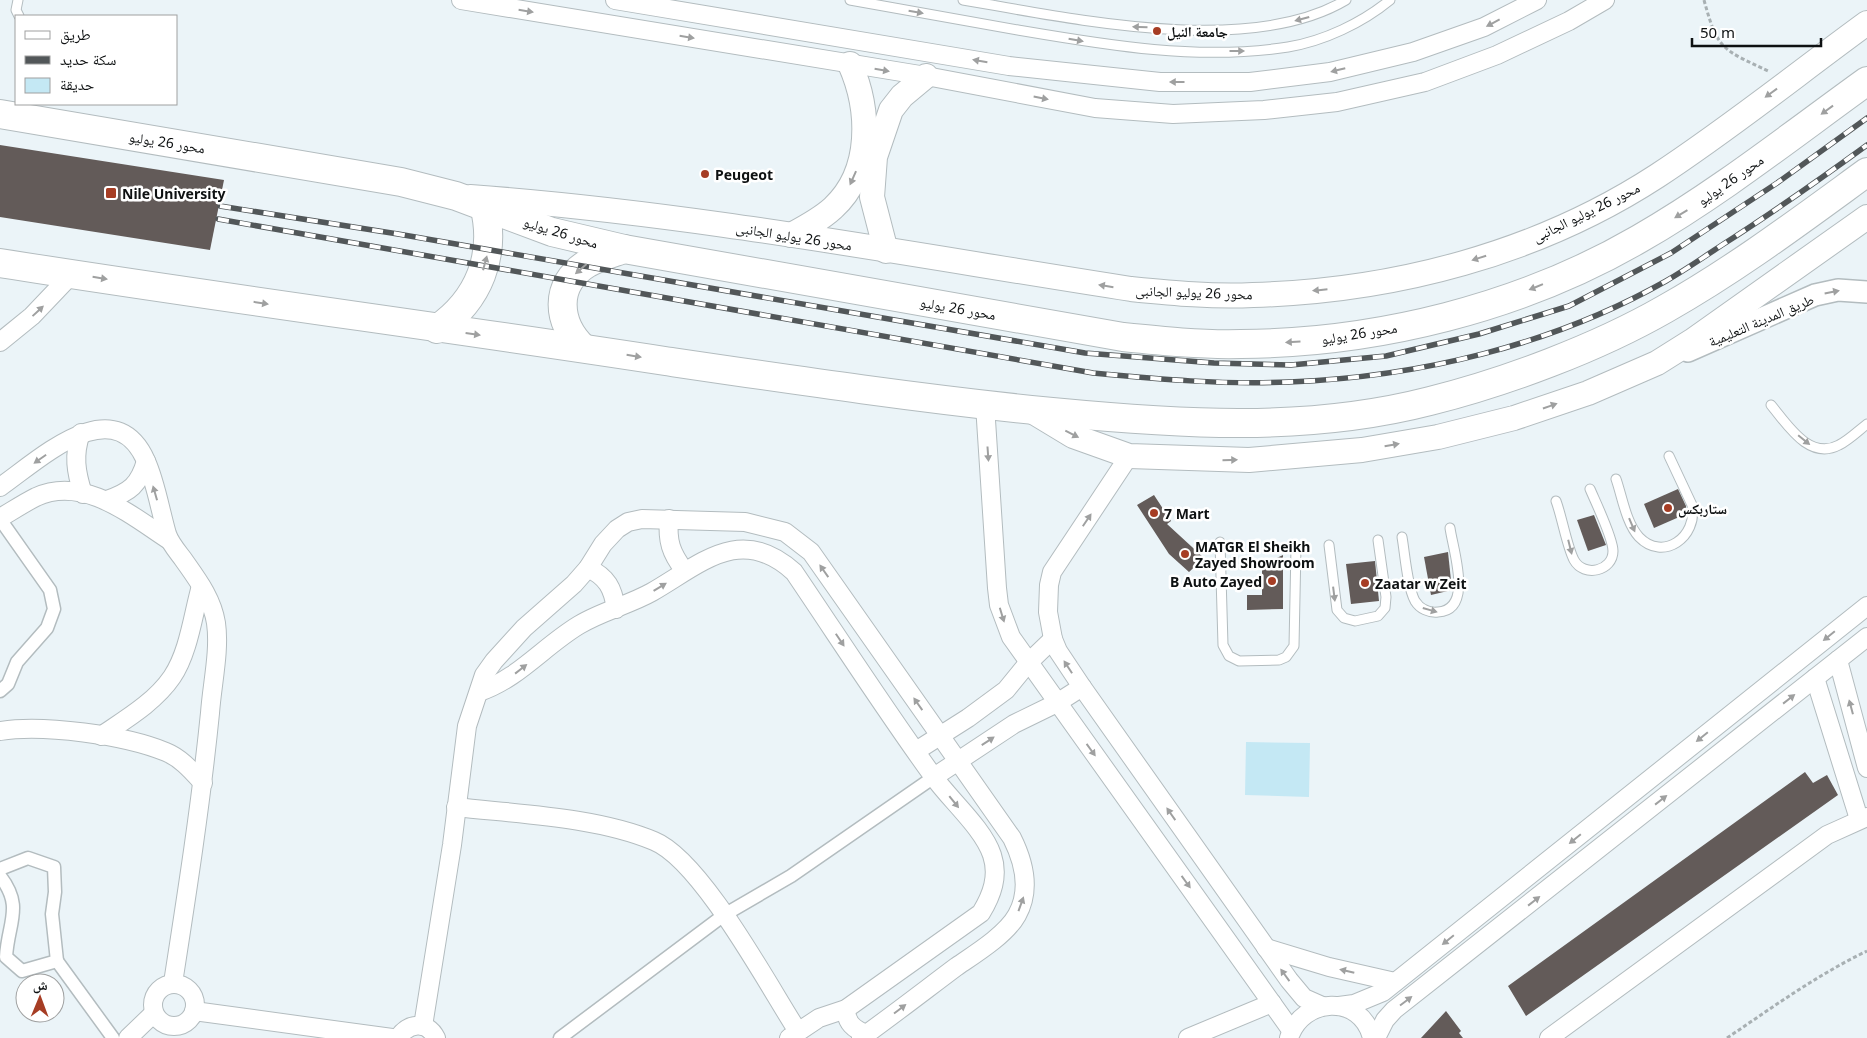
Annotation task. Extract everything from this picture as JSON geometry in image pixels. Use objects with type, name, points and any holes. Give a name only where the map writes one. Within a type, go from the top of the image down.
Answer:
[{"type":"highway","name":"محور 26 يوليو","points":[[0,114],[391,180],[484,205],[552,232],[624,249],[1122,337],[1182,343],[1241,344],[1300,342],[1359,335],[1417,324],[1474,309],[1530,290],[1585,267],[1638,240],[1688,209],[1867,81]]},
{"type":"highway","points":[[0,263],[437,329],[583,348],[841,387],[1030,410],[1194,423],[1272,424],[1353,416],[1430,402],[1512,376],[1588,346],[1662,311],[1735,266],[1867,172]]},
{"type":"highway","points":[[437,329],[454,316],[468,300],[482,275],[489,247],[488,219],[484,205]]},
{"type":"highway","points":[[583,348],[572,338],[565,325],[562,311],[563,296],[568,283],[577,271],[589,262],[624,249]]},
{"type":"main road","name":"محور 26 يوليو الجانبى","points":[[456,196],[563,204],[792,235],[886,252],[1131,290],[1252,295],[1373,284],[1434,272],[1492,254],[1549,232],[1604,206],[1656,176],[1867,23]]},
{"type":"main road","points":[[792,235],[833,208],[842,198],[857,170],[864,143],[864,107],[850,64]]},
{"type":"main road","points":[[886,252],[872,197],[875,157],[891,110],[902,96],[926,76]]},
{"type":"main road","points":[[1030,410],[1074,436],[1129,456],[1249,460],[1362,450],[1438,437],[1514,418],[1588,393],[1658,362],[1692,341],[1867,217]]},
{"type":"street","points":[[461,0],[926,76],[1095,108],[1173,114],[1264,110],[1337,102],[1425,82],[1497,55],[1569,21],[1605,0]]},
{"type":"street","points":[[615,0],[1009,66],[1160,82],[1250,82],[1330,72],[1412,52],[1484,27],[1537,0]]},
{"type":"street","points":[[0,342],[32,316],[72,274]]},
{"type":"street","name":"طريق المدينة التعليمية","points":[[1658,362],[1815,295],[1838,290],[1867,292]]},
{"type":"street","points":[[985,405],[999,605],[1011,637],[1272,1003],[1290,1034],[1304,1014],[1330,1006],[1369,1000],[1395,982],[1867,606]]},
{"type":"street","points":[[0,487],[64,442],[81,434],[100,428],[115,430],[128,435],[146,461],[169,540],[201,586],[212,607],[217,636],[203,783],[173,983]]},
{"type":"street","points":[[81,434],[76,446],[75,459],[76,474],[83,494]]},
{"type":"street","points":[[1129,456],[1052,572],[1048,599],[1053,639],[1058,652],[1296,989],[1304,998],[1358,1016],[1366,1025],[1372,1038]]},
{"type":"street","points":[[107,500],[120,496],[135,485],[142,477],[146,461]]},
{"type":"street","points":[[0,690],[8,684],[17,662],[47,628],[54,609],[50,590],[0,519],[36,497],[48,493],[83,494],[107,500],[169,540]]},
{"type":"street","points":[[423,1026],[468,726],[484,675],[509,644],[588,568],[603,544],[617,529],[628,522],[642,519],[745,522],[784,532],[811,552],[1012,838],[1021,856],[1024,872],[1024,895],[1016,916],[996,938],[863,1036],[849,1023],[846,1009]]},
{"type":"street","points":[[669,519],[668,538],[670,550],[684,570]]},
{"type":"street","points":[[456,807],[542,816],[610,827],[656,841],[682,860],[724,915],[793,1034],[819,1018],[846,1009],[981,913],[992,895],[994,875],[992,855],[982,837],[934,777],[794,572],[779,559],[761,551],[744,549],[718,554],[684,570],[651,592],[580,624],[554,642],[507,680],[479,692]]},
{"type":"street","points":[[588,568],[600,573],[608,582],[614,594],[616,608]]},
{"type":"street","points":[[101,736],[155,696],[173,676],[185,647],[201,586]]},
{"type":"street","points":[[1376,1038],[1385,1020],[1394,1010],[1867,637]]},
{"type":"street","points":[[916,751],[1006,690],[1028,663],[1053,639]]},
{"type":"street","points":[[1838,660],[1867,768]]},
{"type":"street","points":[[1549,1038],[1827,835],[1863,818],[1815,678]]},
{"type":"street","points":[[560,1038],[724,915],[791,876],[1014,724],[1057,703],[1082,687]]},
{"type":"street","points":[[0,731],[25,729],[101,736],[166,752],[186,764],[203,783]]},
{"type":"street","points":[[0,869],[28,858],[54,867],[52,914],[57,962],[113,1038]]},
{"type":"street","points":[[0,876],[11,890],[14,912],[7,940],[6,957],[22,971],[57,962]]},
{"type":"street","points":[[1266,948],[1329,967],[1395,982]]},
{"type":"street","points":[[173,983],[183,985],[191,992],[195,1001],[194,1011],[189,1020],[180,1025],[170,1026],[160,1022],[154,1013],[152,1003],[155,993],[163,986],[173,983]]},
{"type":"street","points":[[1188,1038],[1272,1003]]},
{"type":"street","points":[[194,1011],[392,1038]]},
{"type":"street","points":[[128,1038],[154,1013]]},
{"type":"street","points":[[398,1038],[403,1030],[413,1026],[423,1026],[433,1032],[436,1038]]},
{"type":"lane","points":[[18,0],[16,10],[18,15]]},
{"type":"lane","points":[[850,0],[1103,45],[1184,51],[1250,51],[1290,46],[1321,38],[1347,27],[1390,0]]},
{"type":"lane","points":[[963,0],[1111,26],[1188,29],[1250,28],[1300,20],[1328,10],[1346,0]]},
{"type":"lane","points":[[1771,405],[1806,444],[1822,449],[1838,446],[1867,424]]},
{"type":"lane","points":[[1616,479],[1631,524],[1639,537],[1652,545],[1668,546],[1675,544],[1682,540],[1691,528],[1693,513],[1692,505],[1668,456]]},
{"type":"lane","points":[[1556,501],[1574,559],[1582,568],[1600,570],[1605,567],[1612,557],[1612,545],[1590,489]]},
{"type":"lane","points":[[1402,537],[1414,598],[1425,610],[1440,612],[1454,605],[1460,591],[1450,528]]},
{"type":"lane","points":[[1329,545],[1337,610],[1344,618],[1355,621],[1378,616],[1385,608],[1386,597],[1378,540]]},
{"type":"lane","points":[[1220,542],[1223,645],[1229,656],[1240,661],[1279,660],[1286,657],[1294,646],[1296,547]]},
{"type":"path","points":[[1704,0],[1714,35],[1723,48],[1788,80]]},
{"type":"path","points":[[1727,1038],[1797,989],[1831,968],[1867,951]]},
{"type":"green space","points":[[1246,742],[1310,743],[1309,797],[1245,795]]},
{"type":"building","name":"Nile University","points":[[0,145],[224,180],[210,250],[0,217]]},
{"type":"building","name":"ستاربكس","points":[[1678,489],[1686,506],[1686,514],[1654,528],[1644,504]]},
{"type":"building","points":[[1154,495],[1171,521],[1167,524],[1204,558],[1189,572],[1169,554],[1137,505]]},
{"type":"building","points":[[1594,515],[1606,545],[1588,551],[1577,520]]},
{"type":"building","points":[[1448,552],[1452,590],[1431,595],[1424,557]]},
{"type":"building","name":"B Auto Zayed","points":[[1283,555],[1283,609],[1247,610],[1247,595],[1262,595],[1262,565]]},
{"type":"building","name":"Zaatar w Zeit","points":[[1375,561],[1379,601],[1351,604],[1346,564]]},
{"type":"building","points":[[1805,772],[1813,783],[1827,775],[1838,795],[1526,1016],[1508,986]]},
{"type":"building","points":[[1446,1011],[1461,1031],[1459,1033],[1463,1038],[1421,1038]]},
{"type":"railway","points":[[220,206],[398,234],[1085,353],[1214,363],[1291,365],[1386,356],[1479,334],[1569,306],[1671,253],[1777,183],[1867,118]]},
{"type":"railway","points":[[218,219],[1093,373],[1215,382],[1289,382],[1338,379],[1436,365],[1484,354],[1578,323],[1623,304],[1666,281],[1777,209],[1867,145]]},
{"type":"place","name":"جامعة النيل","points":[[1157,31]]},
{"type":"place","name":"Peugeot","points":[[705,174]]},
{"type":"place","name":"Nile University","points":[[111,193]]},
{"type":"place","name":"ستاربكس","points":[[1668,508]]},
{"type":"place","name":"7 Mart","points":[[1154,513]]},
{"type":"place","name":"MATGR El Sheikh Zayed Showroom","points":[[1185,554]]},
{"type":"place","name":"B Auto Zayed","points":[[1272,581]]},
{"type":"place","name":"Zaatar w Zeit","points":[[1365,583]]}]
